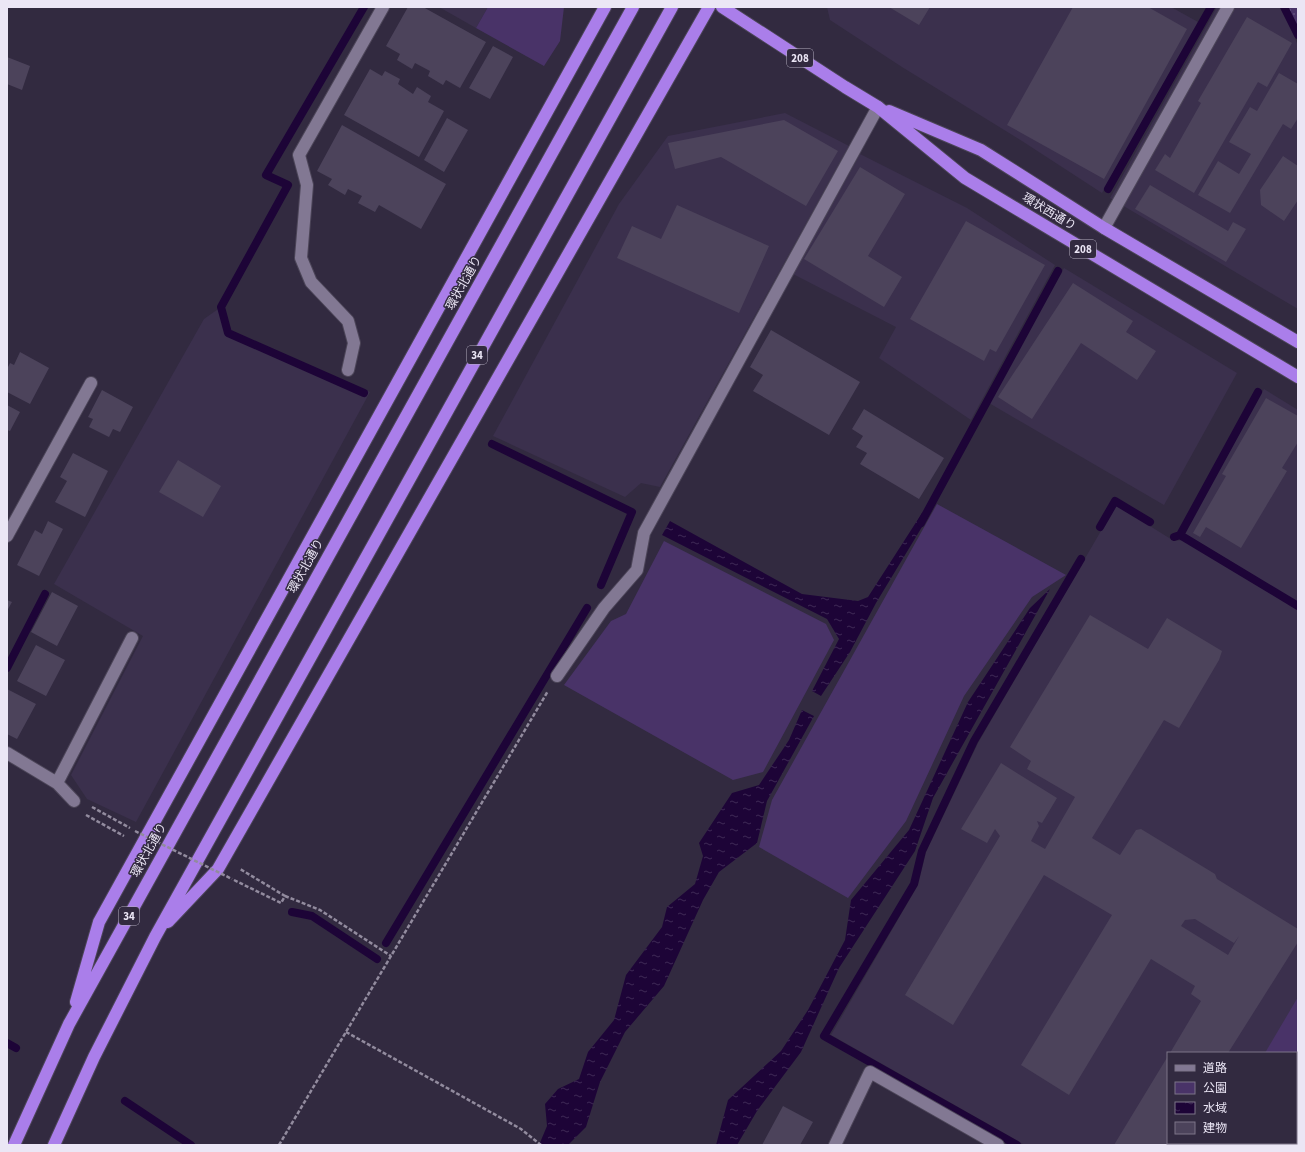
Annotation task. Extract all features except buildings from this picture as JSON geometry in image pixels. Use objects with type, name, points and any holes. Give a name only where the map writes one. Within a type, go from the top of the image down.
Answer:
[{"type":"highway","points":[[69,1024],[99,922],[605,7]]},
{"type":"highway","name":"環状北通り","points":[[14,1145],[69,1024],[633,7]]},
{"type":"highway","name":"34","points":[[54,1145],[94,1057],[155,937],[283,704],[672,7]]},
{"type":"highway","points":[[155,937],[218,869],[709,7]]},
{"type":"highway","name":"環状西通り","points":[[722,7],[878,107],[965,178],[1298,377]]},
{"type":"highway","name":"環状西通り","points":[[878,107],[923,124],[982,150],[1104,228],[1298,342]]},
{"type":"street","points":[[348,370],[354,343],[348,321],[311,282],[301,258],[307,185],[299,154],[383,7]]},
{"type":"street","points":[[1104,228],[1228,7]]},
{"type":"street","points":[[557,676],[604,608],[637,570],[644,533],[878,107]]},
{"type":"street","points":[[7,536],[91,383]]},
{"type":"street","points":[[57,783],[132,638]]},
{"type":"street","points":[[7,753],[57,783],[74,801]]},
{"type":"street","points":[[835,1145],[870,1072],[998,1145]]},
{"type":"path","points":[[279,1145],[557,676]]},
{"type":"path","points":[[74,801],[92,807],[135,831],[276,901],[281,903],[285,896]]},
{"type":"path","points":[[74,801],[84,814],[128,838]]},
{"type":"path","points":[[240,868],[285,896],[320,910],[391,956]]},
{"type":"path","points":[[346,1032],[521,1129],[541,1145]]},
{"type":"shaded area","points":[[439,7],[488,7],[476,28]]},
{"type":"shaded area","points":[[827,7],[1171,7],[1198,22],[1102,193],[830,20]]},
{"type":"shaded area","points":[[1217,7],[1283,7],[1298,46],[1298,309],[1110,198]]},
{"type":"shaded area","points":[[785,113],[849,146],[660,487],[641,483],[625,497],[493,436],[619,204],[668,136]]},
{"type":"shaded area","points":[[860,154],[967,208],[1055,265],[971,420],[879,358],[896,327],[793,274]]},
{"type":"shaded area","points":[[1064,268],[1237,373],[1164,505],[989,403]]},
{"type":"shaded area","points":[[221,307],[231,334],[370,392],[136,822],[87,799],[71,775],[143,636],[54,584],[204,319]]},
{"type":"shaded area","points":[[1264,389],[1298,410],[1298,603],[1184,533]]},
{"type":"shaded area","points":[[1116,505],[1174,541],[1183,540],[1298,610],[1298,1145],[1025,1145],[831,1035],[918,885],[926,852],[978,743]]},
{"type":"green space","points":[[488,7],[564,7],[560,41],[544,66],[476,28]]},
{"type":"green space","points":[[1286,7],[1298,7],[1298,31]]},
{"type":"green space","points":[[937,504],[1066,575],[1032,597],[964,696],[906,821],[848,898],[759,847],[772,800]]},
{"type":"green space","points":[[664,541],[826,624],[834,640],[763,772],[733,780],[564,685],[611,621],[626,614]]},
{"type":"green space","points":[[1298,997],[1298,1145],[1210,1145],[1297,1144],[1297,1052],[1266,1052]]},
{"type":"water","points":[[922,513],[928,517],[876,603],[850,652],[821,696],[812,691],[839,639],[827,619],[662,535],[670,521],[802,594],[858,601],[868,597]]},
{"type":"water","points":[[1050,589],[933,798],[915,851],[839,968],[801,1052],[757,1111],[737,1145],[716,1145],[728,1100],[781,1051],[808,1010],[845,940],[851,900],[909,830],[968,702],[1030,608]]},
{"type":"water","points":[[802,710],[814,716],[767,801],[757,843],[719,872],[703,900],[664,986],[625,1032],[600,1082],[586,1127],[568,1145],[539,1145],[547,1126],[545,1104],[558,1089],[579,1079],[588,1052],[614,1020],[626,975],[662,927],[667,907],[695,884],[703,856],[699,843],[732,793],[759,785],[789,740]]},
{"type":"waterway","points":[[364,7],[266,175],[288,185],[221,307],[228,333],[364,393]]},
{"type":"waterway","points":[[1108,189],[1211,7]]},
{"type":"waterway","points":[[1284,7],[1298,35]]},
{"type":"waterway","points":[[921,523],[1058,271]]},
{"type":"waterway","points":[[1174,537],[1180,535],[1258,392]]},
{"type":"waterway","points":[[492,444],[632,512],[601,585]]},
{"type":"waterway","points":[[1100,527],[1115,501],[1150,522]]},
{"type":"waterway","points":[[1180,535],[1298,606]]},
{"type":"waterway","points":[[1017,1145],[824,1036],[914,884],[922,851],[974,741],[1081,559]]},
{"type":"waterway","points":[[7,668],[45,594]]},
{"type":"waterway","points":[[386,943],[587,608]]},
{"type":"waterway","points":[[292,912],[312,916],[377,959]]},
{"type":"waterway","points":[[7,1043],[16,1048]]},
{"type":"waterway","points":[[125,1101],[191,1145]]}]
